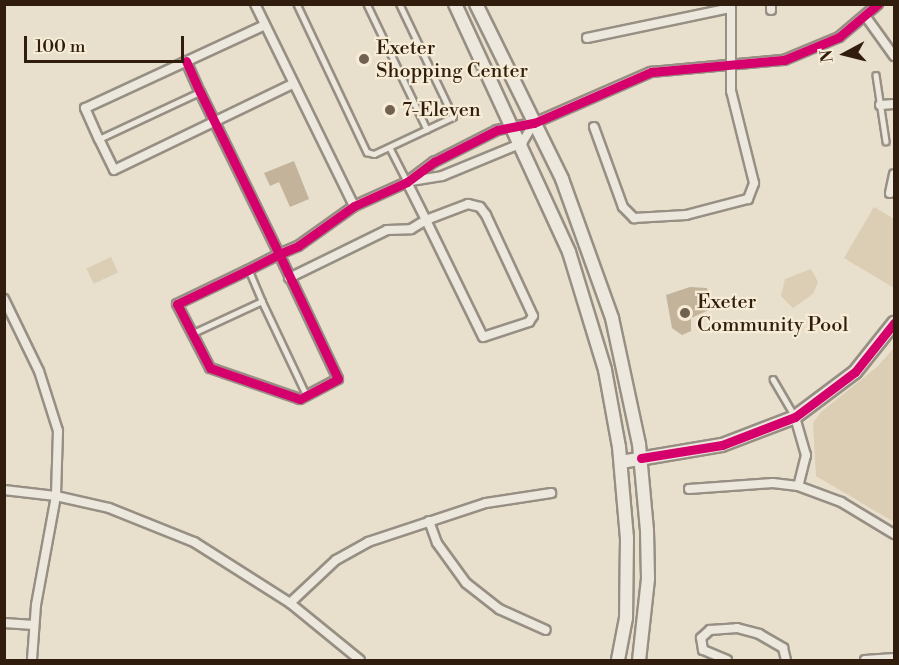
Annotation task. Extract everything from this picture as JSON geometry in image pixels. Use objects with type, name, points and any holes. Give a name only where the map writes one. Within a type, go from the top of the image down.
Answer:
[{"type":"main road","points":[[455,4],[522,143],[569,252],[590,315],[621,462],[628,577],[618,660]]},
{"type":"main road","points":[[476,4],[562,179],[598,273],[627,378],[641,458],[648,579],[639,660]]},
{"type":"main road","points":[[621,462],[722,445],[795,417],[855,372],[894,323]]},
{"type":"street","points":[[255,4],[354,206]]},
{"type":"street","points":[[186,61],[214,122],[279,254],[338,380],[308,397],[295,398],[210,368],[177,304],[279,254],[354,206],[407,182],[434,162],[513,125],[534,123],[651,72],[784,60],[818,48],[866,17],[878,4]]},
{"type":"street","points":[[587,38],[731,6],[731,91],[754,183],[752,192],[742,204],[686,215],[634,218],[623,207],[594,127]]},
{"type":"street","points":[[866,17],[894,56]]},
{"type":"street","points":[[265,25],[85,108],[99,139],[114,170],[293,84]]},
{"type":"street","points":[[880,105],[894,104]]},
{"type":"street","points":[[407,182],[442,176],[522,143],[534,123]]},
{"type":"street","points":[[890,193],[894,174]]},
{"type":"street","points":[[289,278],[387,230],[411,229],[426,220],[468,204],[480,207],[532,308],[533,316],[529,322],[483,337],[426,220],[407,182]]},
{"type":"street","points":[[4,298],[39,371],[56,420],[56,496],[34,625],[32,660]]},
{"type":"street","points":[[795,417],[806,455],[798,486]]},
{"type":"street","points":[[689,489],[755,483],[798,486],[841,502],[894,534]]},
{"type":"street","points":[[4,490],[56,496],[109,508],[194,542],[290,603],[360,660]]},
{"type":"street","points":[[290,603],[336,560],[368,542],[486,503],[551,493]]},
{"type":"street","points":[[429,521],[437,543],[466,583],[499,609],[546,630]]},
{"type":"street","points":[[4,623],[34,625]]},
{"type":"street","points":[[727,660],[704,650],[701,638],[710,630],[737,628],[759,634],[783,648],[786,660]]},
{"type":"street","points":[[865,660],[894,658]]},
{"type":"lane","points":[[297,4],[367,152],[374,154],[453,117],[399,4]]},
{"type":"lane","points":[[367,4],[427,129]]},
{"type":"lane","points":[[876,75],[886,141]]},
{"type":"lane","points":[[99,139],[200,92]]},
{"type":"lane","points":[[390,148],[407,182]]},
{"type":"lane","points":[[248,270],[308,397]]},
{"type":"lane","points":[[191,334],[262,301]]},
{"type":"lane","points":[[773,379],[795,417]]},
{"type":"shaded area","points":[[294,161],[309,199],[290,207],[279,182],[270,186],[264,173]]},
{"type":"shaded area","points":[[874,207],[894,219],[894,288],[844,258]]},
{"type":"shaded area","points":[[111,257],[118,272],[94,284],[87,268]]},
{"type":"shaded area","points":[[811,269],[818,282],[813,294],[793,308],[781,296],[785,279]]},
{"type":"shaded area","name":"Exeter Community Pool","points":[[690,287],[707,288],[711,309],[691,318],[691,331],[682,335],[672,328],[666,295]]},
{"type":"shaded area","points":[[894,348],[894,522],[816,476],[813,423],[821,412],[877,367]]},
{"type":"cycle path","points":[[186,61],[200,92],[279,254],[338,379],[300,399],[210,368],[177,304],[279,254],[298,246],[354,206],[407,182],[434,162],[497,130],[534,123],[651,72],[784,60],[839,37],[878,4]]},
{"type":"cycle path","points":[[641,458],[722,445],[795,417],[855,372],[894,323]]},
{"type":"place","name":"Exeter Shopping Center","points":[[364,59]]},
{"type":"place","name":"7-Eleven","points":[[390,110]]},
{"type":"place","name":"Exeter Community Pool","points":[[685,313]]}]
